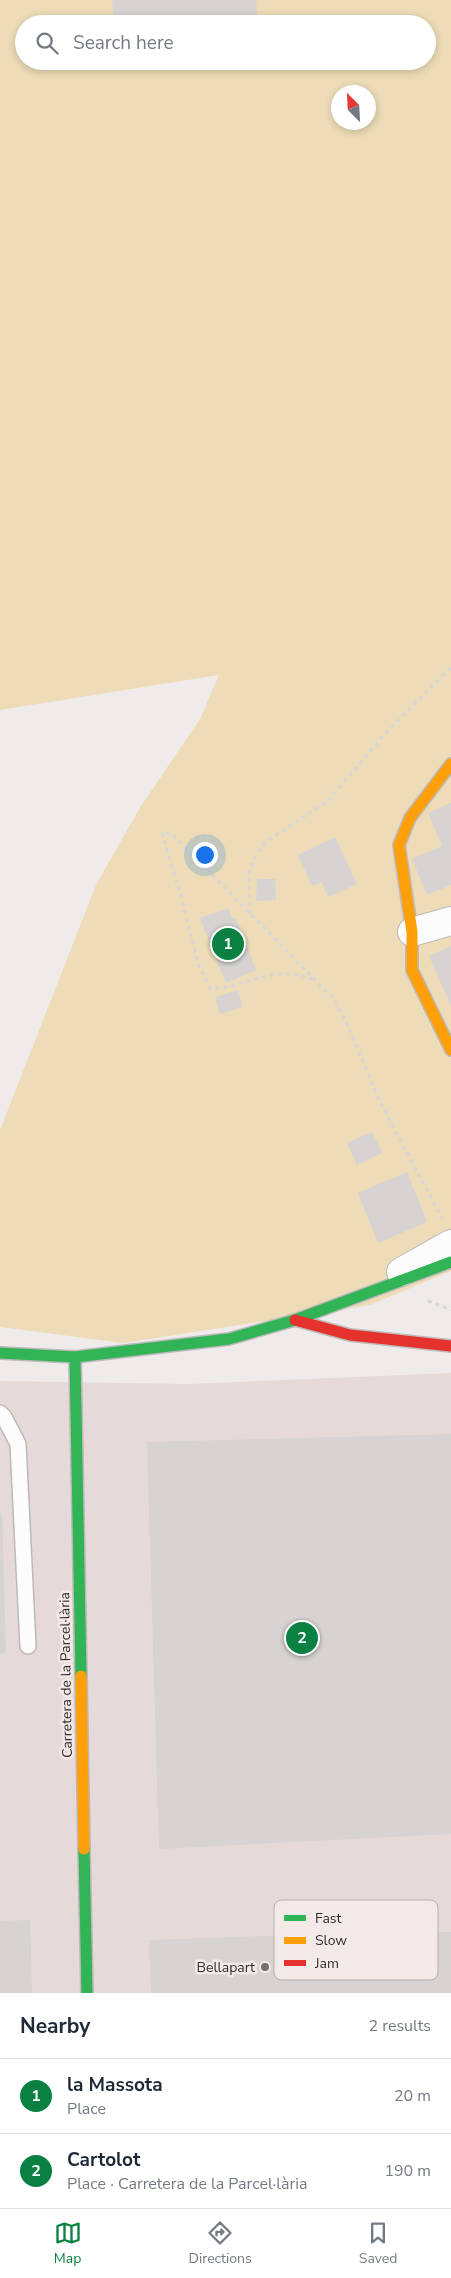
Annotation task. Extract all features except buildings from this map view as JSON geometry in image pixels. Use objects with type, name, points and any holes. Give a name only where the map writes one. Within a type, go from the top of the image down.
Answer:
[{"type":"street","points":[[451,764],[410,818],[399,845],[412,932],[412,970],[451,1050]]},
{"type":"street","points":[[412,932],[451,921]]},
{"type":"street","points":[[366,1295],[448,1234]]},
{"type":"street","points":[[0,1353],[75,1357],[229,1339],[295,1320],[451,1262]]},
{"type":"street","points":[[295,1320],[350,1335],[451,1346]]},
{"type":"street","name":"Carretera de la Parcel·lària","points":[[75,1357],[87,1993]]},
{"type":"lane","points":[[0,1413],[18,1444],[28,1646]]},
{"type":"path","points":[[250,914],[249,872],[256,855],[266,842],[329,800],[385,734],[451,667]]},
{"type":"path","points":[[313,979],[289,973],[260,978],[241,985],[219,989],[210,988],[198,964],[162,832],[171,833],[334,999],[379,1100],[448,1234]]},
{"type":"shaded area","points":[[0,0],[451,0],[451,1271],[370,1305],[123,1343],[0,1327],[0,1130],[96,885],[139,809],[200,719],[219,675],[0,710]]},
{"type":"shaded area","points":[[451,1373],[451,1993],[0,1993],[0,1381],[189,1384]]},
{"type":"traffic: fast","points":[[0,1353],[75,1357],[229,1339],[295,1320],[451,1262]]},
{"type":"traffic: fast","points":[[75,1357],[81,1676]]},
{"type":"traffic: fast","points":[[84,1849],[87,1993]]},
{"type":"traffic: slow","points":[[451,764],[410,818],[399,845],[412,932],[412,970],[451,1050]]},
{"type":"traffic: slow","points":[[81,1676],[84,1849]]},
{"type":"traffic: jam","points":[[295,1320],[350,1335],[451,1346]]},
{"type":"place","name":"la Massota","points":[[228,944]]},
{"type":"place","name":"Cartolot","points":[[302,1638]]},
{"type":"place","name":"Bellapart","points":[[265,1967]]}]
